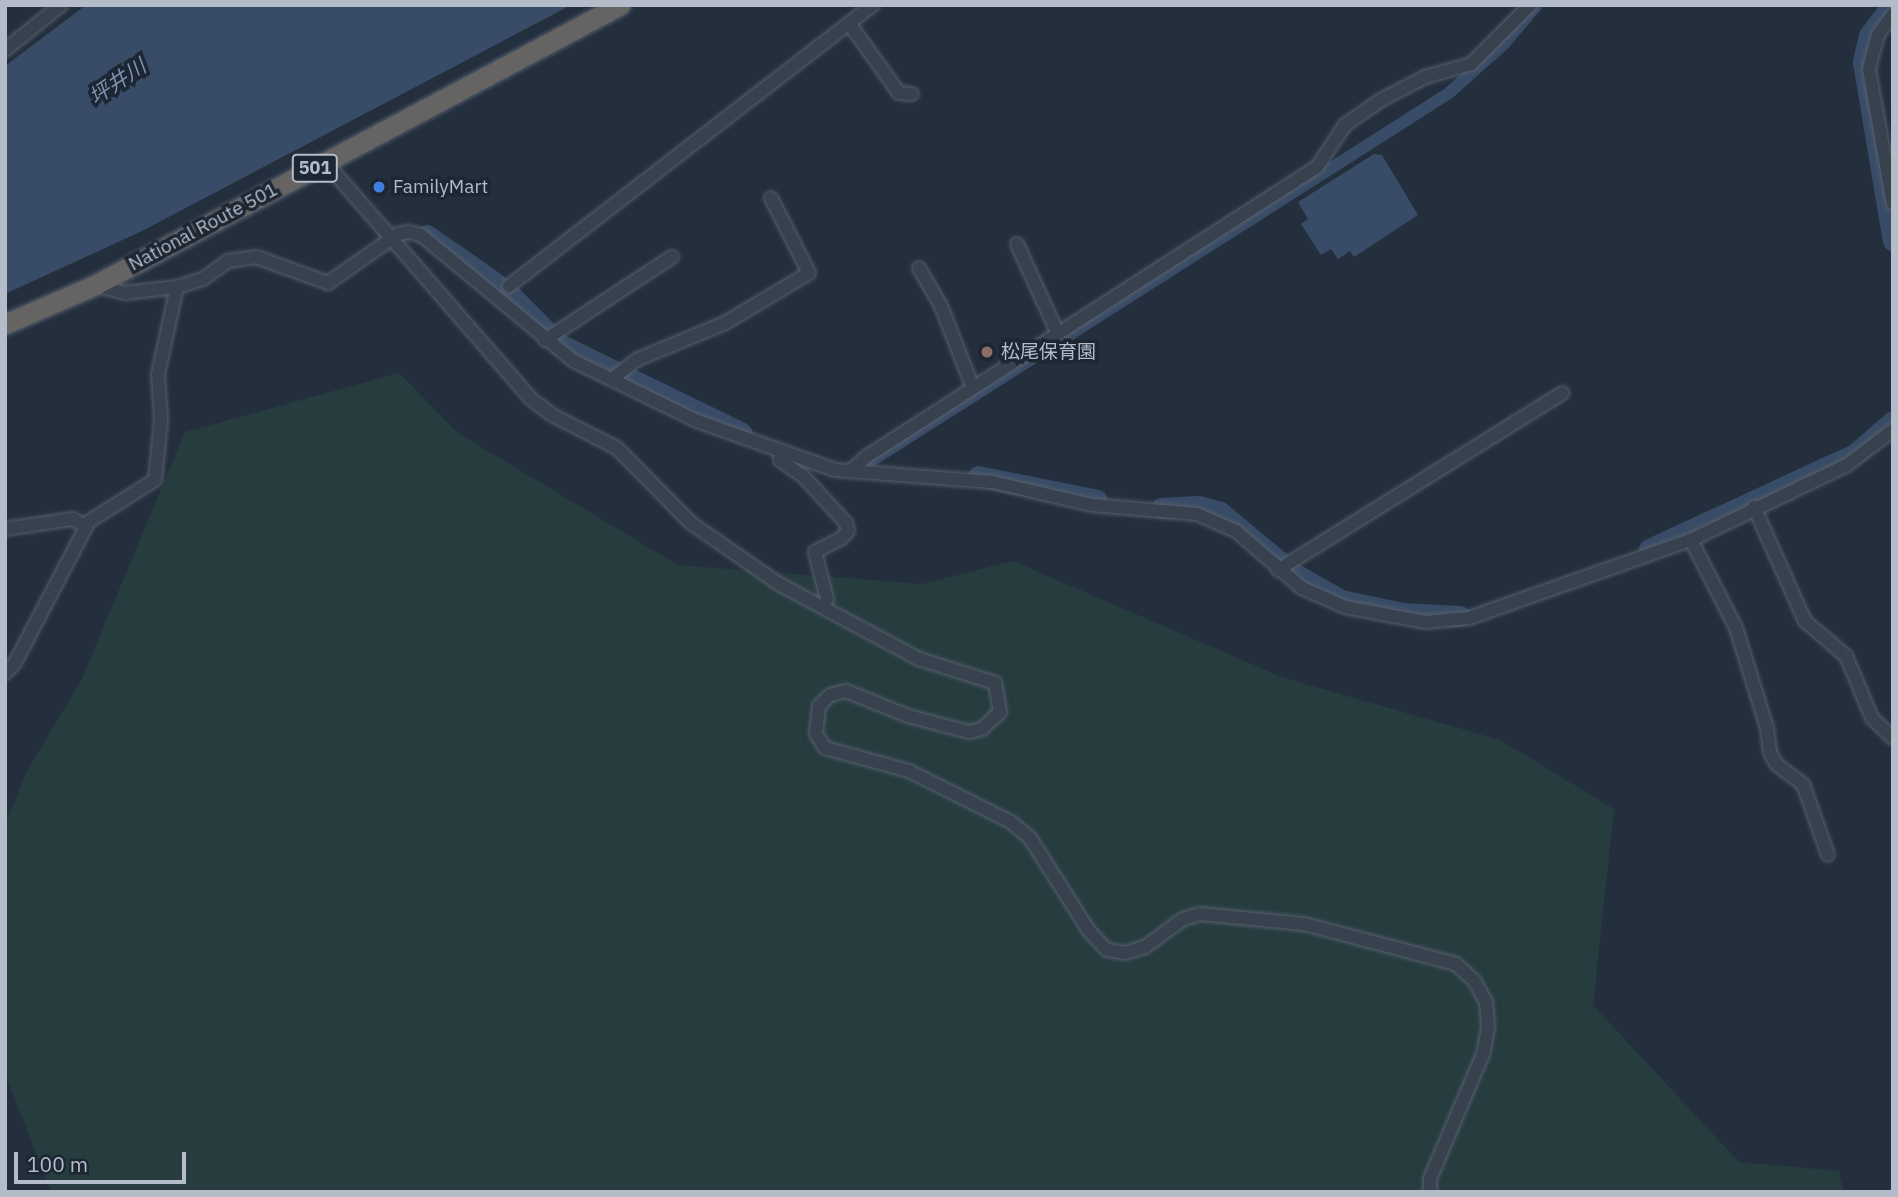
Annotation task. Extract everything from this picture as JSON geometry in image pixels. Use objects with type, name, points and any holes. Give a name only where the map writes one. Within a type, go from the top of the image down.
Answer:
[{"type":"highway","name":"National Route 501","points":[[5,324],[95,285],[620,5]]},
{"type":"street","points":[[5,50],[61,5]]},
{"type":"street","points":[[509,286],[851,26],[873,5]]},
{"type":"street","points":[[851,471],[973,388],[1317,167],[1345,125],[1381,100],[1425,77],[1471,64],[1530,5]]},
{"type":"street","points":[[1893,13],[1878,35],[1869,69],[1893,204]]},
{"type":"street","points":[[851,26],[899,93],[912,94]]},
{"type":"street","points":[[326,163],[390,240],[531,398],[552,415],[617,448],[691,523],[779,584],[908,653],[995,683],[1000,712],[982,729],[970,732],[908,716],[846,691],[830,695],[820,706],[816,734],[825,748],[909,771],[1011,822],[1030,838],[1089,931],[1107,950],[1125,953],[1145,947],[1183,919],[1199,914],[1304,924],[1456,964],[1475,982],[1486,1002],[1488,1027],[1483,1054],[1430,1179],[1430,1192]]},
{"type":"street","points":[[615,375],[725,323],[809,273],[771,198]]},
{"type":"street","points":[[95,285],[125,293],[177,287],[203,279],[228,261],[256,257],[328,283],[390,240],[408,232],[421,235],[550,335],[574,362],[615,375],[697,421],[781,453],[851,471],[992,482],[1093,505],[1197,514],[1236,531],[1302,587],[1345,607],[1388,617],[1450,623],[1691,540],[1754,507],[1847,465],[1893,429]]},
{"type":"street","points":[[1017,244],[1058,334]]},
{"type":"street","points":[[550,335],[672,257]]},
{"type":"street","points":[[919,268],[941,306],[973,388]]},
{"type":"street","points":[[85,524],[155,480],[161,420],[158,374],[177,287]]},
{"type":"street","points":[[1282,569],[1562,393]]},
{"type":"street","points":[[781,453],[780,460],[803,476],[846,523],[848,531],[842,538],[815,552],[827,599]]},
{"type":"street","points":[[1754,507],[1805,621],[1846,656],[1872,718],[1893,738]]},
{"type":"street","points":[[5,529],[73,520],[85,524]]},
{"type":"street","points":[[5,673],[85,537],[85,524]]},
{"type":"street","points":[[1691,540],[1735,628],[1767,728],[1770,752],[1776,764],[1802,784],[1828,855]]},
{"type":"green space","points":[[399,373],[459,434],[678,565],[922,584],[1013,561],[1281,677],[1500,740],[1614,809],[1593,1005],[1739,1162],[1839,1171],[1844,1192],[51,1192],[5,1073],[5,826],[26,773],[81,681],[185,432]]},
{"type":"water","name":"坪井川","points":[[86,5],[571,5],[142,231],[5,294],[5,66]]},
{"type":"water","points":[[1374,154],[1382,155],[1418,215],[1354,257],[1350,251],[1338,259],[1331,249],[1321,255],[1301,224],[1308,219],[1298,202]]},
{"type":"waterway","points":[[873,460],[1449,93],[1504,44],[1537,5]]},
{"type":"waterway","points":[[1892,5],[1869,35],[1863,62],[1893,241]]},
{"type":"waterway","points":[[427,235],[497,284]]},
{"type":"waterway","points":[[507,291],[559,344],[742,433]]},
{"type":"waterway","points":[[1649,549],[1855,454],[1893,421]]},
{"type":"waterway","points":[[978,476],[1097,500]]},
{"type":"waterway","points":[[1161,508],[1198,506],[1220,512],[1292,572],[1341,600],[1402,613],[1460,616]]},
{"type":"place","name":"FamilyMart","points":[[379,187]]},
{"type":"place","name":"松尾保育園","points":[[987,352]]}]
